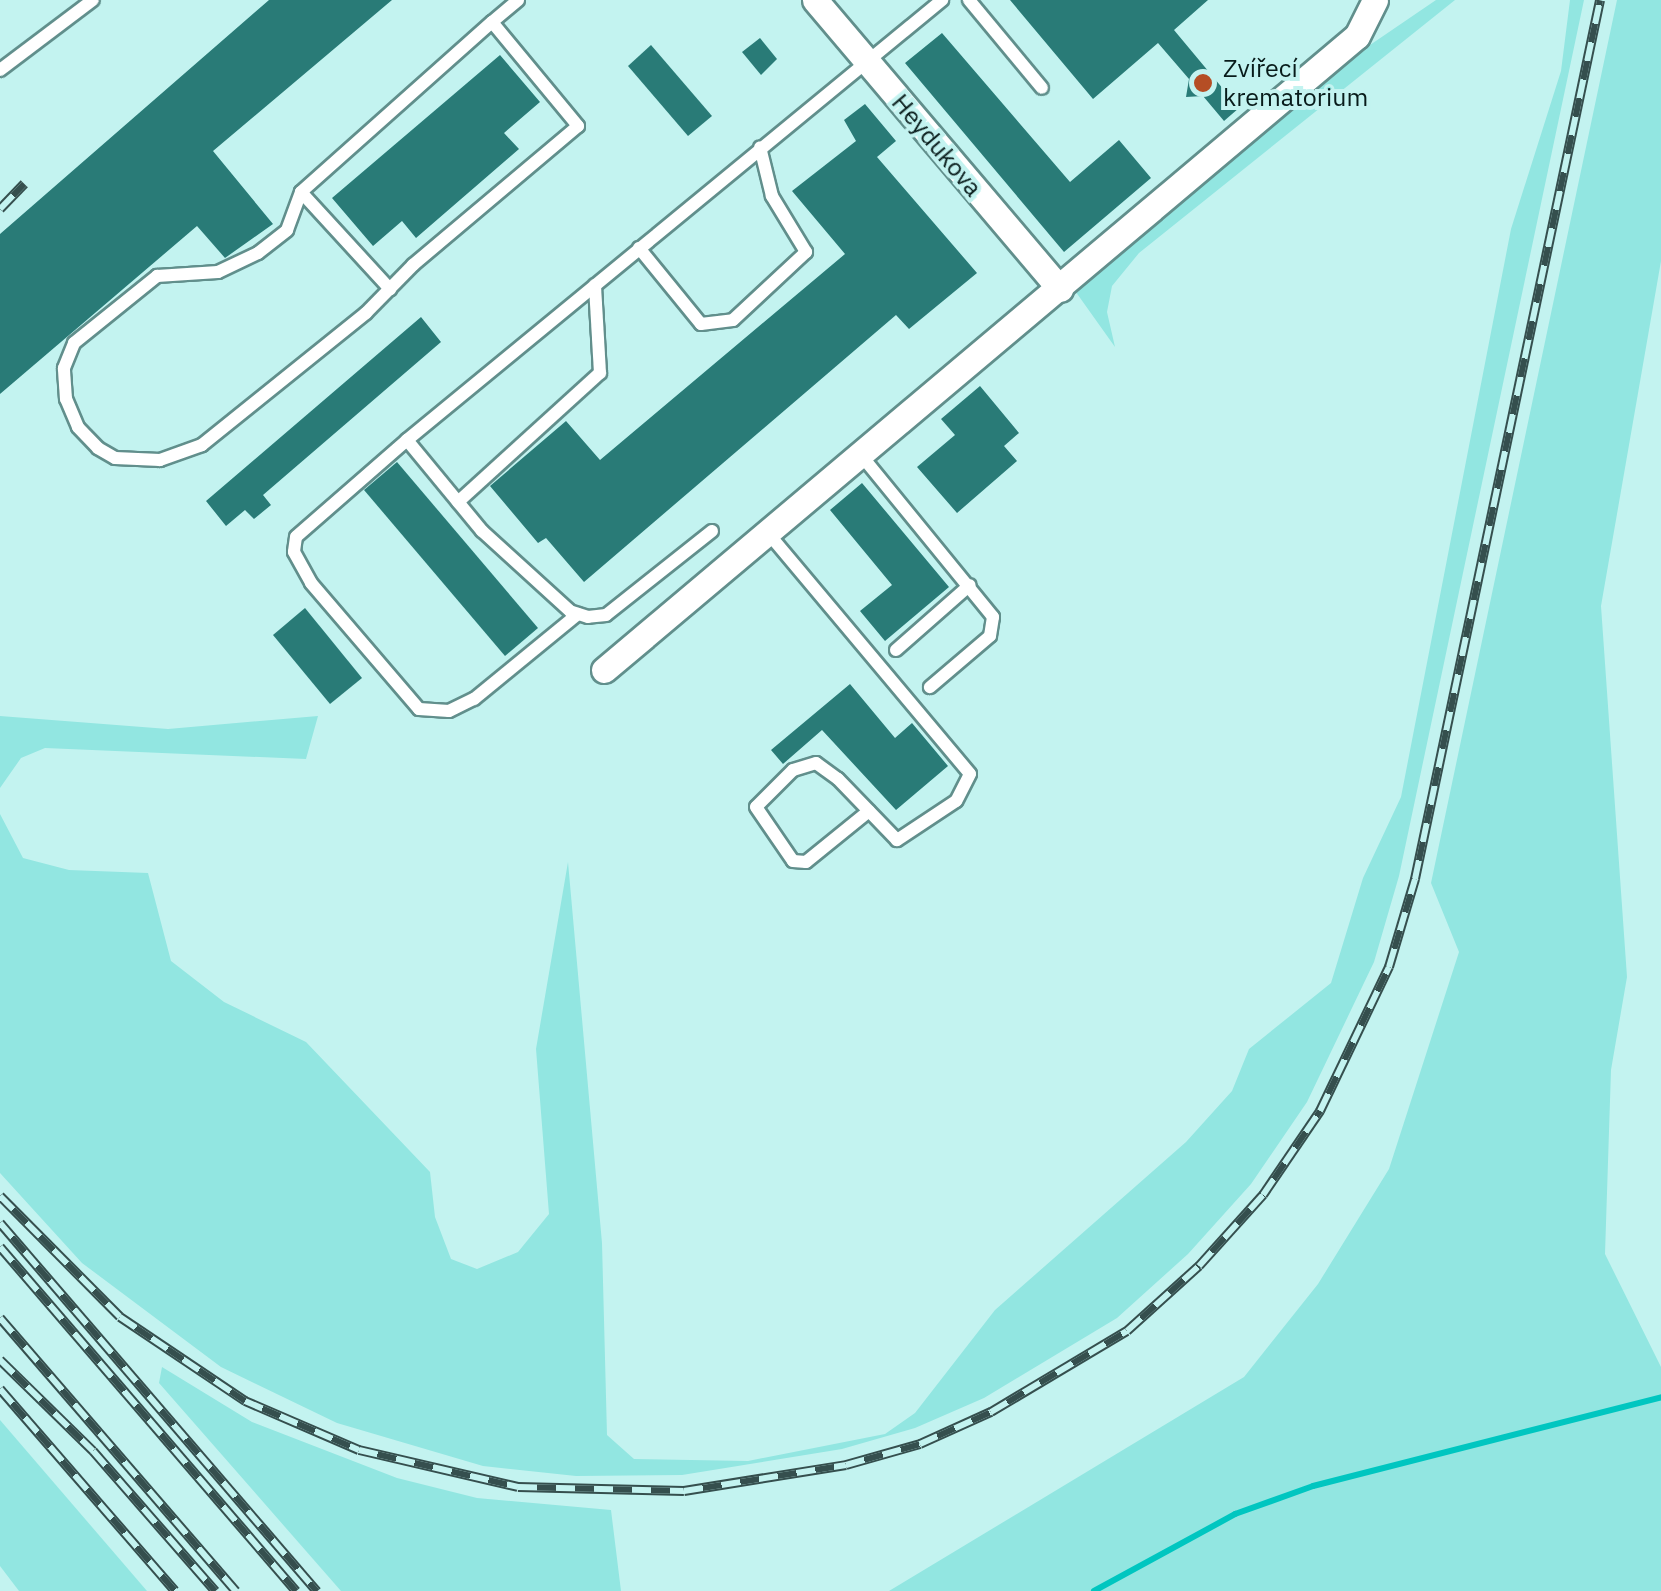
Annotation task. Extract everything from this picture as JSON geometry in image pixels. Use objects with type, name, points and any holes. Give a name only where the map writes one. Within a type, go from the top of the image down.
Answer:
[{"type":"street","name":"Heydukova","points":[[815,0],[1060,289]]},
{"type":"street","points":[[604,670],[1357,36],[1375,0]]},
{"type":"lane","points":[[0,70],[93,0]]},
{"type":"lane","points":[[492,22],[578,126],[202,445],[160,460],[115,458],[78,427],[66,399],[64,368],[74,344],[157,276],[218,272],[258,252],[287,230],[301,192],[492,22],[518,0]]},
{"type":"lane","points":[[578,614],[474,699],[449,711],[418,709],[311,584],[294,552],[296,537],[407,440],[760,148],[869,64],[942,0]]},
{"type":"lane","points":[[968,0],[1042,88]]},
{"type":"lane","points":[[639,248],[701,324],[733,320],[806,252],[772,196],[760,148]]},
{"type":"lane","points":[[301,192],[390,289]]},
{"type":"lane","points":[[458,502],[600,373],[595,284]]},
{"type":"lane","points":[[407,440],[458,502],[578,614],[606,615],[712,531]]},
{"type":"lane","points":[[861,455],[993,617],[990,636],[930,687]]},
{"type":"lane","points":[[768,533],[970,774],[969,788],[956,801],[898,840],[869,811],[816,763],[793,770],[756,807],[760,822],[793,860],[806,862],[869,811]]},
{"type":"lane","points":[[896,650],[970,585]]},
{"type":"shaded area","points":[[1436,0],[1455,0],[1139,253],[1112,286],[1107,312],[1115,347],[1073,288],[1348,60]]},
{"type":"shaded area","points":[[1570,0],[1584,0],[1399,876],[1374,962],[1307,1102],[1251,1184],[1188,1254],[1117,1318],[984,1398],[915,1428],[842,1449],[682,1475],[576,1476],[483,1466],[337,1423],[221,1367],[82,1263],[0,1173],[0,814],[23,858],[69,870],[148,873],[171,961],[224,1002],[306,1042],[430,1172],[435,1217],[451,1259],[477,1269],[518,1252],[549,1214],[536,1049],[568,862],[602,1243],[607,1435],[634,1459],[748,1461],[885,1434],[915,1413],[995,1310],[1186,1142],[1232,1091],[1249,1049],[1331,983],[1363,878],[1401,797],[1511,229],[1561,71]]},
{"type":"shaded area","points":[[1617,0],[1661,0],[1661,261],[1601,606],[1627,977],[1611,1070],[1605,1254],[1661,1367],[1661,1591],[889,1591],[1244,1377],[1318,1284],[1389,1169],[1459,952],[1431,883]]},
{"type":"shaded area","points":[[0,716],[168,729],[318,716],[306,759],[45,748],[21,758],[0,788]]},
{"type":"shaded area","points":[[162,1367],[252,1422],[397,1478],[477,1498],[611,1510],[621,1591],[341,1591],[159,1383]]},
{"type":"shaded area","points":[[0,1420],[147,1591],[19,1591],[0,1566]]},
{"type":"building","points":[[269,0],[392,0],[213,151],[273,224],[225,258],[197,226],[0,394],[0,234]]},
{"type":"building","points":[[1010,0],[1208,0],[1174,30],[1239,108],[1224,121],[1203,96],[1186,97],[1189,79],[1158,43],[1093,99]]},
{"type":"building","points":[[942,33],[1070,182],[1119,140],[1151,178],[1064,252],[905,63]]},
{"type":"building","points":[[760,38],[777,59],[761,75],[742,52]]},
{"type":"building","points":[[651,45],[712,116],[688,136],[628,66]]},
{"type":"building","points":[[500,55],[540,102],[504,133],[519,149],[416,238],[402,221],[373,246],[332,198]]},
{"type":"building","points":[[865,104],[896,141],[877,157],[977,273],[909,329],[896,315],[584,582],[546,538],[538,543],[490,486],[566,421],[600,460],[845,254],[792,191],[856,141],[844,120]]},
{"type":"building","points":[[421,317],[441,342],[263,495],[271,505],[254,519],[245,510],[226,526],[206,501]]},
{"type":"building","points":[[980,386],[1019,433],[1004,446],[1017,461],[957,513],[917,467],[955,435],[941,419]]},
{"type":"building","points":[[397,462],[538,628],[505,656],[364,490]]},
{"type":"building","points":[[862,483],[949,587],[885,641],[860,611],[892,585],[830,510]]},
{"type":"building","points":[[305,608],[362,678],[330,704],[273,635]]},
{"type":"building","points":[[850,684],[895,738],[912,723],[948,766],[896,810],[822,730],[783,764],[771,750]]},
{"type":"waterway","points":[[1094,1591],[1235,1514],[1313,1486],[1661,1397]]},
{"type":"railway","points":[[0,1196],[120,1317],[245,1401],[359,1450],[518,1487],[684,1491],[846,1465],[920,1444],[991,1412],[1127,1331],[1199,1266],[1263,1195],[1320,1111],[1389,967],[1415,879],[1600,0]]},
{"type":"railway","points":[[0,209],[24,184]]},
{"type":"railway","points":[[0,1223],[317,1591]]},
{"type":"railway","points":[[0,1247],[296,1591]]},
{"type":"railway","points":[[0,1318],[236,1591]]},
{"type":"railway","points":[[0,1360],[93,1451],[215,1591]]},
{"type":"railway","points":[[0,1389],[175,1591]]},
{"type":"place","name":"Zvířecí krematorium","points":[[1203,83]]}]
